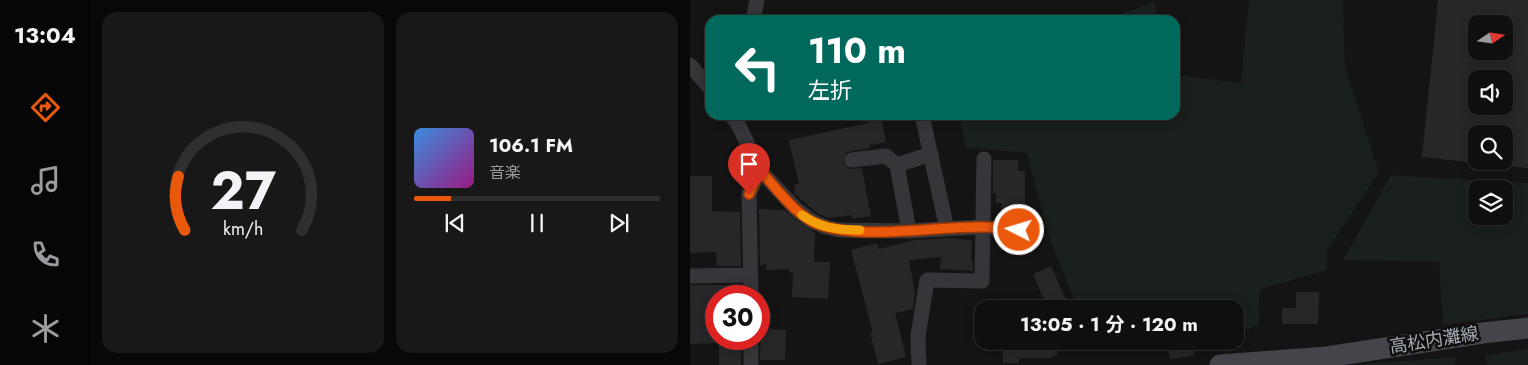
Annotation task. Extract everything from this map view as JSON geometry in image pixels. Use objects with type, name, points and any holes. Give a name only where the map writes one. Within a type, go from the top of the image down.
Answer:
[{"type":"main road","name":"高松内灘線","points":[[1220,365],[1327,357],[1483,332],[1528,328]]},
{"type":"street","points":[[754,15],[757,0]]},
{"type":"street","points":[[690,65],[705,82]]},
{"type":"street","points":[[735,120],[760,170],[803,216],[825,227],[839,230],[910,231],[984,227],[1019,230]]},
{"type":"street","points":[[746,120],[751,285]]},
{"type":"street","points":[[923,120],[947,229]]},
{"type":"street","points":[[897,165],[932,154]]},
{"type":"street","points":[[852,160],[886,156],[897,165],[910,231]]},
{"type":"street","points":[[919,365],[918,336],[927,280],[982,281],[984,159]]},
{"type":"street","points":[[749,194],[760,170]]},
{"type":"street","points":[[690,276],[751,275]]},
{"type":"street","points":[[751,350],[751,365]]},
{"type":"shaded area","points":[[1249,0],[1343,0],[1345,68],[1379,172],[1327,250],[1327,270],[1260,289],[1258,325],[1244,331],[1244,300],[1074,300],[1048,234],[1027,153],[966,148],[960,120],[1180,120],[1180,76],[1241,83]]},
{"type":"shaded area","points":[[1154,2],[1156,15],[1118,15]]},
{"type":"shaded area","points":[[1391,175],[1477,180],[1468,180],[1468,225],[1513,225],[1513,182],[1528,183],[1528,314],[1443,325],[1439,262],[1343,260]]},
{"type":"shaded area","points":[[1528,349],[1528,365],[1487,365],[1485,355]]},
{"type":"shaded area","points":[[1454,357],[1455,365],[1349,365]]},
{"type":"building","points":[[1438,0],[1528,0],[1528,168],[1513,167],[1513,125],[1468,125],[1468,162],[1422,157]]},
{"type":"building","points":[[867,120],[881,120],[886,142],[869,145],[870,148],[847,152],[843,161],[849,169],[862,168],[871,216],[853,219],[852,215],[828,218],[817,213],[795,194],[794,185],[799,184],[789,140],[868,123]]},
{"type":"building","points":[[993,160],[1018,160],[1018,171],[1025,171],[1025,210],[1030,211],[1029,227],[1020,221],[1001,219],[1002,203],[996,203],[996,194],[993,194]]},
{"type":"building","points":[[690,176],[712,176],[712,211],[740,212],[741,266],[717,266],[716,252],[690,253]]},
{"type":"building","points":[[759,209],[784,210],[815,233],[814,262],[830,262],[828,299],[792,297],[793,273],[789,272],[789,269],[766,270],[766,264],[760,265]]},
{"type":"building","points":[[948,238],[972,240],[971,261],[973,261],[973,271],[940,269],[941,257],[909,260],[915,293],[913,309],[895,313],[906,357],[878,364],[870,332],[873,332],[851,250],[877,243],[879,249],[915,240]]},
{"type":"building","points":[[1051,266],[1066,300],[1044,300],[1033,274]]},
{"type":"building","points":[[690,285],[705,285],[705,343],[690,344]]},
{"type":"building","points":[[1296,292],[1319,292],[1318,324],[1282,324],[1282,308],[1296,308]]},
{"type":"building","points":[[770,329],[786,330],[785,360],[760,360],[760,350],[770,350]]},
{"type":"building","points":[[719,350],[742,350],[741,365],[719,365]]},
{"type":"building","points":[[1003,350],[1057,350],[1057,356],[1053,356],[1053,358],[1019,358],[1019,363],[1003,363]]},
{"type":"building","points":[[1168,350],[1193,350],[1194,356],[1170,359]]},
{"type":"slow traffic","points":[[802,215],[825,227],[839,230],[860,230]]},
{"type":"route","points":[[749,194],[760,170],[803,216],[825,227],[839,230],[910,231],[984,227],[1019,230]]}]
